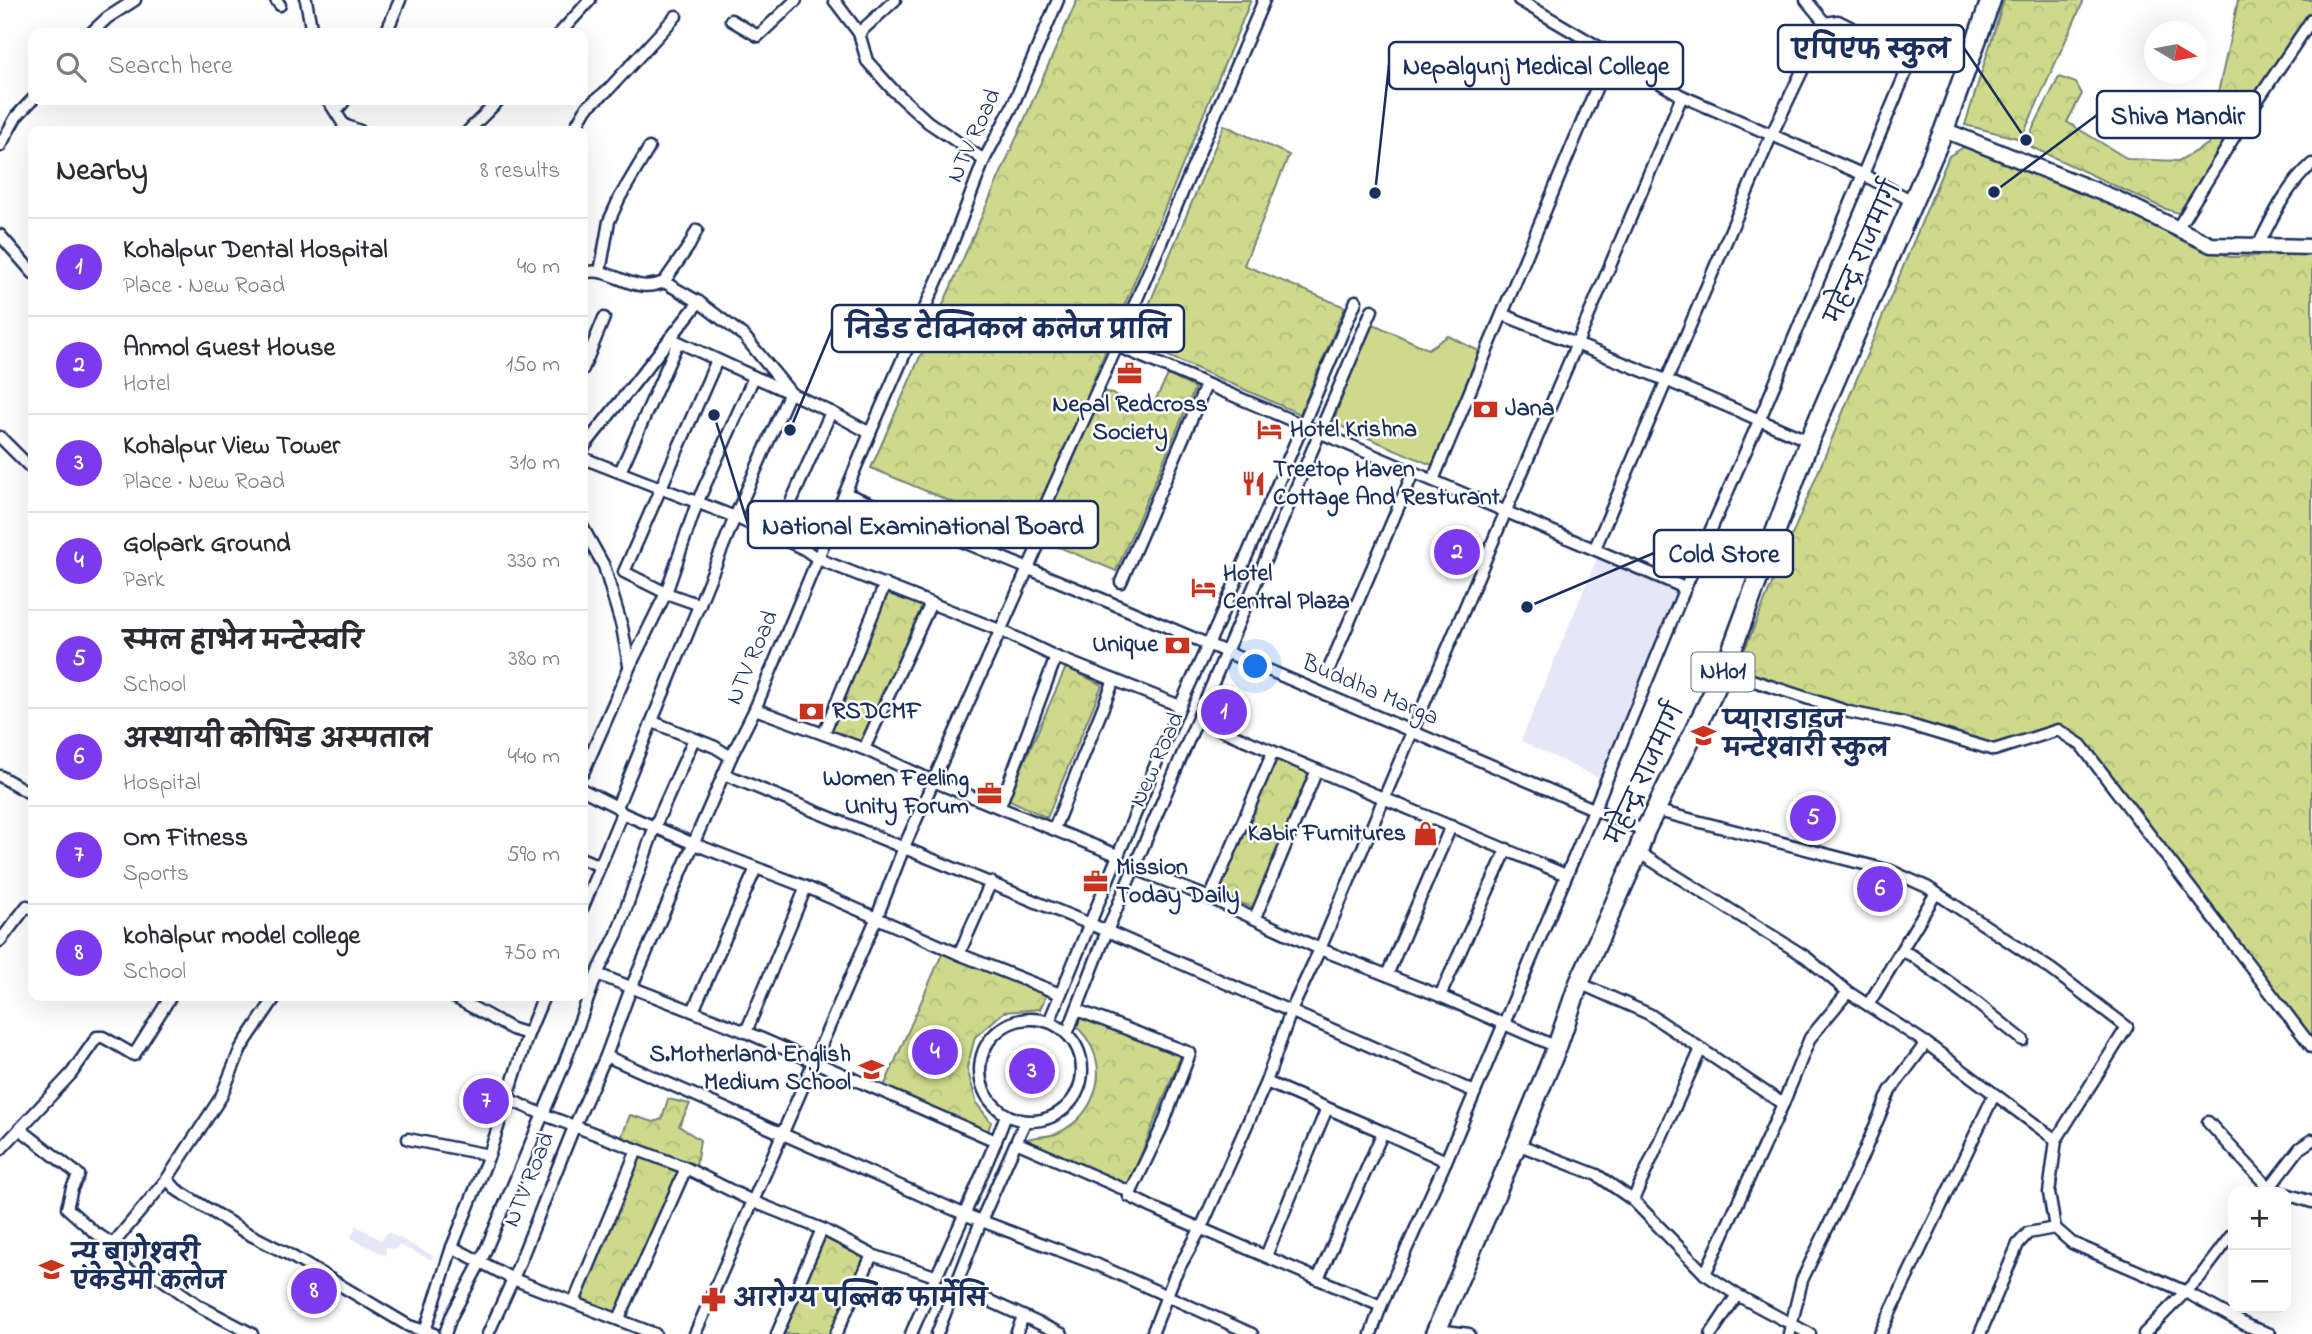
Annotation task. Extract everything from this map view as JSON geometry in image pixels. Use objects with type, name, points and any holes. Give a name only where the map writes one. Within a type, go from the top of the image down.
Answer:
[{"type":"highway","name":"महेन्द्र राजमार्ग","points":[[1436,1332],[1517,1144],[1580,983],[1638,852],[1644,831],[1724,671],[1809,441],[1944,130],[1991,0]]},
{"type":"street","points":[[96,28],[135,0]]},
{"type":"street","points":[[306,0],[311,28]]},
{"type":"street","points":[[388,28],[400,0]]},
{"type":"street","points":[[564,28],[590,0]]},
{"type":"street","points":[[731,20],[758,36],[796,0]]},
{"type":"street","points":[[834,0],[859,33],[867,61],[893,90],[928,122],[984,160]]},
{"type":"street","points":[[859,33],[895,0]]},
{"type":"street","name":"NTV Road","points":[[488,1334],[606,1055],[631,988],[755,709],[870,433],[943,267],[984,160],[1012,107],[1058,0]]},
{"type":"street","points":[[695,1334],[877,917],[904,847],[1029,568],[1034,544],[1264,0]]},
{"type":"street","points":[[1520,0],[1682,96],[1864,176],[1914,202]]},
{"type":"street","points":[[1806,0],[1825,23]]},
{"type":"street","points":[[576,126],[587,107],[608,90],[676,16]]},
{"type":"street","points":[[2177,229],[2245,119],[2312,19]]},
{"type":"street","points":[[1825,23],[1838,21],[1912,58]]},
{"type":"street","points":[[1595,548],[1771,136],[1825,23]]},
{"type":"street","points":[[1371,1334],[1594,810],[1685,587],[1759,421],[1912,58],[1930,51],[1943,51],[1968,63]]},
{"type":"street","points":[[1433,481],[1610,55]]},
{"type":"street","points":[[1152,1334],[1175,1275],[1201,1228],[1266,1082],[1291,1011],[1508,511],[1682,96]]},
{"type":"street","points":[[587,107],[598,100]]},
{"type":"street","points":[[0,146],[16,117],[28,104]]},
{"type":"street","points":[[331,105],[342,126]]},
{"type":"street","points":[[336,113],[342,105]]},
{"type":"street","points":[[473,126],[494,105]]},
{"type":"street","points":[[1944,130],[2115,198],[2211,245],[2312,247]]},
{"type":"street","points":[[600,272],[609,221],[649,148]]},
{"type":"street","points":[[2258,246],[2278,205],[2312,164]]},
{"type":"street","points":[[588,272],[600,272],[638,285],[654,287],[664,282],[697,230]]},
{"type":"street","points":[[0,235],[28,268]]},
{"type":"street","points":[[664,282],[699,302],[744,336],[790,392]]},
{"type":"street","name":"New Road","points":[[1049,1022],[1180,706],[1209,645],[1356,301]]},
{"type":"street","points":[[588,451],[674,340],[699,302]]},
{"type":"street","name":"New Road","points":[[1067,1034],[1133,868],[1371,310]]},
{"type":"street","points":[[1504,315],[1809,441]]},
{"type":"street","points":[[588,357],[604,318]]},
{"type":"street","points":[[674,340],[790,392],[870,433]]},
{"type":"street","points":[[620,472],[674,340]]},
{"type":"street","points":[[1117,346],[1685,587]]},
{"type":"street","points":[[624,572],[717,360]]},
{"type":"street","points":[[588,762],[629,666],[666,593],[697,503],[754,377]]},
{"type":"street","points":[[1121,582],[1206,385]]},
{"type":"street","points":[[588,894],[735,517],[790,392]]},
{"type":"street","points":[[776,536],[831,412]]},
{"type":"street","points":[[0,437],[28,465]]},
{"type":"street","points":[[588,459],[735,517],[804,549],[818,559],[1002,631],[1056,657],[1180,706]]},
{"type":"street","points":[[1328,671],[1413,473]]},
{"type":"street","name":"Buddha Marga","points":[[845,493],[1029,568],[1644,831]]},
{"type":"street","points":[[588,537],[604,566],[622,627],[629,666]]},
{"type":"street","points":[[604,566],[700,605]]},
{"type":"street","points":[[824,733],[885,584]]},
{"type":"street","points":[[864,749],[931,603]]},
{"type":"street","points":[[1000,806],[1056,657]]},
{"type":"street","points":[[1724,671],[1849,712],[1903,723],[1994,750],[2058,730],[2070,737],[2089,755],[2312,1047]]},
{"type":"street","points":[[1054,829],[1114,680]]},
{"type":"street","points":[[755,709],[864,749],[933,781],[1118,855]]},
{"type":"street","points":[[1198,720],[1566,875]]},
{"type":"street","points":[[653,722],[732,757]]},
{"type":"street","points":[[588,1000],[597,974],[617,934],[655,827],[694,739]]},
{"type":"street","points":[[1210,898],[1273,752]]},
{"type":"street","points":[[1255,918],[1317,770]]},
{"type":"street","points":[[724,774],[1107,931],[1475,1092]]},
{"type":"street","points":[[0,776],[28,792]]},
{"type":"street","points":[[588,792],[619,810],[694,844],[806,887],[959,954],[1060,994]]},
{"type":"street","points":[[1654,810],[1891,871],[1936,893],[2052,970],[2127,1027],[2056,1140],[2049,1193],[2055,1228],[2072,1243],[2184,1291],[2249,1330],[2270,1334]]},
{"type":"street","points":[[1387,975],[1451,826]]},
{"type":"street","points":[[1440,996],[1507,849]]},
{"type":"street","points":[[1638,852],[1806,957],[1848,992],[1926,1043],[2056,1140]]},
{"type":"street","points":[[588,861],[600,866]]},
{"type":"street","points":[[693,1011],[756,868]]},
{"type":"street","points":[[1133,868],[1210,898],[1320,949],[1440,996],[1557,1047]]},
{"type":"street","points":[[959,954],[990,882]]},
{"type":"street","points":[[746,1032],[806,887]]},
{"type":"street","points":[[1868,1005],[1936,893]]},
{"type":"street","points":[[0,941],[28,906]]},
{"type":"street","points":[[1902,951],[1913,956],[1973,1000],[2023,1040]]},
{"type":"street","points":[[597,974],[746,1032],[996,1141]]},
{"type":"street","points":[[1580,983],[1649,1014],[1700,1051],[1783,1104]]},
{"type":"street","points":[[1705,1274],[1783,1104],[1810,1038],[1848,992]]},
{"type":"street","points":[[0,1150],[71,1074],[97,1037],[103,1037],[134,1055],[168,1001]]},
{"type":"street","points":[[113,1244],[167,1179],[221,1097],[241,1048],[273,1001]]},
{"type":"street","points":[[461,1001],[512,1029],[528,1034]]},
{"type":"street","points":[[167,1179],[177,1190],[245,1232],[286,1253],[409,1326],[427,1333],[452,1247],[489,1155],[506,1098],[542,1001]]},
{"type":"street","points":[[445,1334],[571,1048],[588,1001]]},
{"type":"street","points":[[1077,1010],[1190,1053],[1162,1127],[1129,1196]]},
{"type":"street","points":[[1029,1018],[1049,1022],[1067,1034],[1076,1045],[1081,1058],[1080,1086],[1074,1099],[1059,1113],[1040,1121],[1026,1122],[1006,1115],[990,1102],[981,1084],[982,1053],[993,1036],[1009,1023],[1029,1018]]},
{"type":"street","points":[[1790,1330],[1802,1280],[1861,1159],[1890,1091],[1926,1043]]},
{"type":"street","points":[[1633,1200],[1700,1051]]},
{"type":"street","points":[[606,1055],[981,1221],[1098,1265],[1252,1334]]},
{"type":"street","points":[[1266,1082],[1446,1161]]},
{"type":"street","points":[[1880,1334],[1994,1095]]},
{"type":"street","points":[[506,1098],[574,1127],[687,1168],[754,1202],[822,1229],[872,1255],[935,1276]]},
{"type":"street","points":[[1266,1256],[1326,1108]]},
{"type":"street","points":[[911,1334],[935,1276],[966,1214],[1006,1115]]},
{"type":"street","points":[[937,1334],[981,1221],[1026,1122]]},
{"type":"street","points":[[2207,1122],[2268,1187]]},
{"type":"street","points":[[20,1129],[79,1175],[72,1188],[67,1208],[94,1232],[201,1307],[252,1334]]},
{"type":"street","points":[[1318,1279],[1383,1132]]},
{"type":"street","points":[[408,1139],[489,1155]]},
{"type":"street","points":[[2275,1187],[2300,1148],[2312,1140]]},
{"type":"street","points":[[1018,1143],[1128,1191],[1129,1196],[1381,1306]]},
{"type":"street","points":[[1517,1144],[1597,1175],[1633,1200],[1705,1274],[1790,1330],[1810,1334]]},
{"type":"street","points":[[575,1302],[638,1150]]},
{"type":"street","points":[[619,1319],[687,1168]]},
{"type":"street","points":[[2291,1196],[2312,1202]]},
{"type":"street","points":[[1980,1334],[2018,1244],[2028,1233],[2055,1228]]},
{"type":"street","points":[[777,1334],[822,1229]]},
{"type":"street","points":[[2144,1334],[2184,1291],[2200,1278],[2228,1240]]},
{"type":"street","points":[[452,1247],[513,1279],[654,1334]]},
{"type":"street","points":[[836,1334],[872,1255]]},
{"type":"street","points":[[447,1263],[478,1260]]},
{"type":"street","points":[[957,1286],[1062,1334]]},
{"type":"street","points":[[1711,1334],[1737,1295]]},
{"type":"street","points":[[1016,1334],[1023,1317]]},
{"type":"street","points":[[1436,1332],[1469,1334]]},
{"type":"shaded area","points":[[1597,558],[1676,592],[1598,778],[1521,741]]},
{"type":"shaded area","points":[[356,1226],[381,1240],[388,1232],[433,1256],[431,1260],[399,1245],[395,1250],[386,1247],[386,1256],[351,1238]]},
{"type":"green space","points":[[1077,0],[1251,0],[1091,386],[1151,409],[1168,375],[1195,388],[1116,571],[871,468]]},
{"type":"green space","points":[[2004,0],[2084,0],[2021,139],[1965,125]]},
{"type":"green space","points":[[2238,0],[2312,0],[2312,13],[2251,102],[2185,210],[2178,213],[2163,208],[2029,146],[2030,134],[2059,77],[2076,83],[2082,94],[2067,122],[2128,159],[2178,161],[2208,144]]},
{"type":"green space","points":[[1224,125],[1289,155],[1244,265],[1345,307],[1300,414],[1134,341]]},
{"type":"green space","points":[[1964,147],[2157,224],[2230,257],[2312,254],[2312,1047],[2081,745],[2058,730],[1994,750],[1849,712],[1737,668],[1949,156]]},
{"type":"green space","points":[[1369,322],[1428,349],[1448,336],[1479,351],[1434,466],[1333,423]]},
{"type":"green space","points":[[888,588],[925,606],[863,743],[830,731]]},
{"type":"green space","points":[[1066,667],[1102,685],[1047,818],[1008,799]]},
{"type":"green space","points":[[1275,756],[1314,772],[1255,909],[1216,892]]},
{"type":"green space","points":[[945,947],[1048,992],[1040,1009],[1004,1012],[975,1037],[967,1068],[977,1104],[991,1122],[987,1134],[882,1091]]},
{"type":"green space","points":[[1081,1012],[1183,1050],[1128,1187],[1022,1141],[1054,1135],[1070,1126],[1088,1106],[1094,1094],[1098,1068],[1088,1040],[1075,1025]]},
{"type":"green space","points":[[668,1099],[690,1104],[679,1126],[700,1140],[696,1166],[657,1156],[622,1136],[630,1115],[654,1122],[662,1119]]},
{"type":"green space","points":[[637,1153],[684,1171],[618,1316],[578,1301]]},
{"type":"green space","points":[[823,1237],[865,1258],[831,1334],[782,1334]]},
{"type":"place","name":"एपिएफ स्कुल","points":[[2026,140]]},
{"type":"place","name":"Shiva Mandir","points":[[1994,192]]},
{"type":"place","name":"Nepalgunj Medical College","points":[[1375,193]]},
{"type":"place","name":"Nepal Redcross Society","points":[[1130,374]]},
{"type":"place","name":"Jana","points":[[1485,409]]},
{"type":"place","name":"National Examinational Board","points":[[714,415]]},
{"type":"place","name":"निडेड टेक्निकल कलेज प्रालि","points":[[790,430]]},
{"type":"place","name":"Hotel Krishna","points":[[1270,430]]},
{"type":"place","name":"Treetop Haven Cottage And Resturant","points":[[1253,484]]},
{"type":"place","name":"Anmol Guest House","points":[[1457,552]]},
{"type":"place","name":"Hotel Central Plaza","points":[[1203,588]]},
{"type":"place","name":"Cold Store","points":[[1527,607]]},
{"type":"place","name":"Unique","points":[[1178,645]]},
{"type":"place","name":"RSDCMF","points":[[812,712]]},
{"type":"place","name":"Kohalpur Dental Hospital","points":[[1224,712]]},
{"type":"place","name":"प्याराडाइज मन्टेश्वारी स्कुल","points":[[1703,736]]},
{"type":"place","name":"Women Feeling Unity Forum","points":[[989,793]]},
{"type":"place","name":"स्मल हाभेन मन्टेस्वरि","points":[[1813,818]]},
{"type":"place","name":"Kabir Furnitures","points":[[1426,834]]},
{"type":"place","name":"Mission Today Daily","points":[[1096,882]]},
{"type":"place","name":"अस्थायी कोभिड अस्पताल","points":[[1880,889]]},
{"type":"place","name":"Golpark Ground","points":[[935,1052]]},
{"type":"place","name":"S.Motherland English Medium School","points":[[871,1069]]},
{"type":"place","name":"Kohalpur View Tower","points":[[1032,1071]]},
{"type":"place","name":"Om Fitness","points":[[486,1101]]},
{"type":"place","name":"न्यु बागेश्वरी एकेडेमी कलेज","points":[[52,1269]]},
{"type":"place","name":"kohalpur model college","points":[[314,1291]]},
{"type":"place","name":"आरोग्य पब्लिक फार्मेसि","points":[[714,1300]]}]
